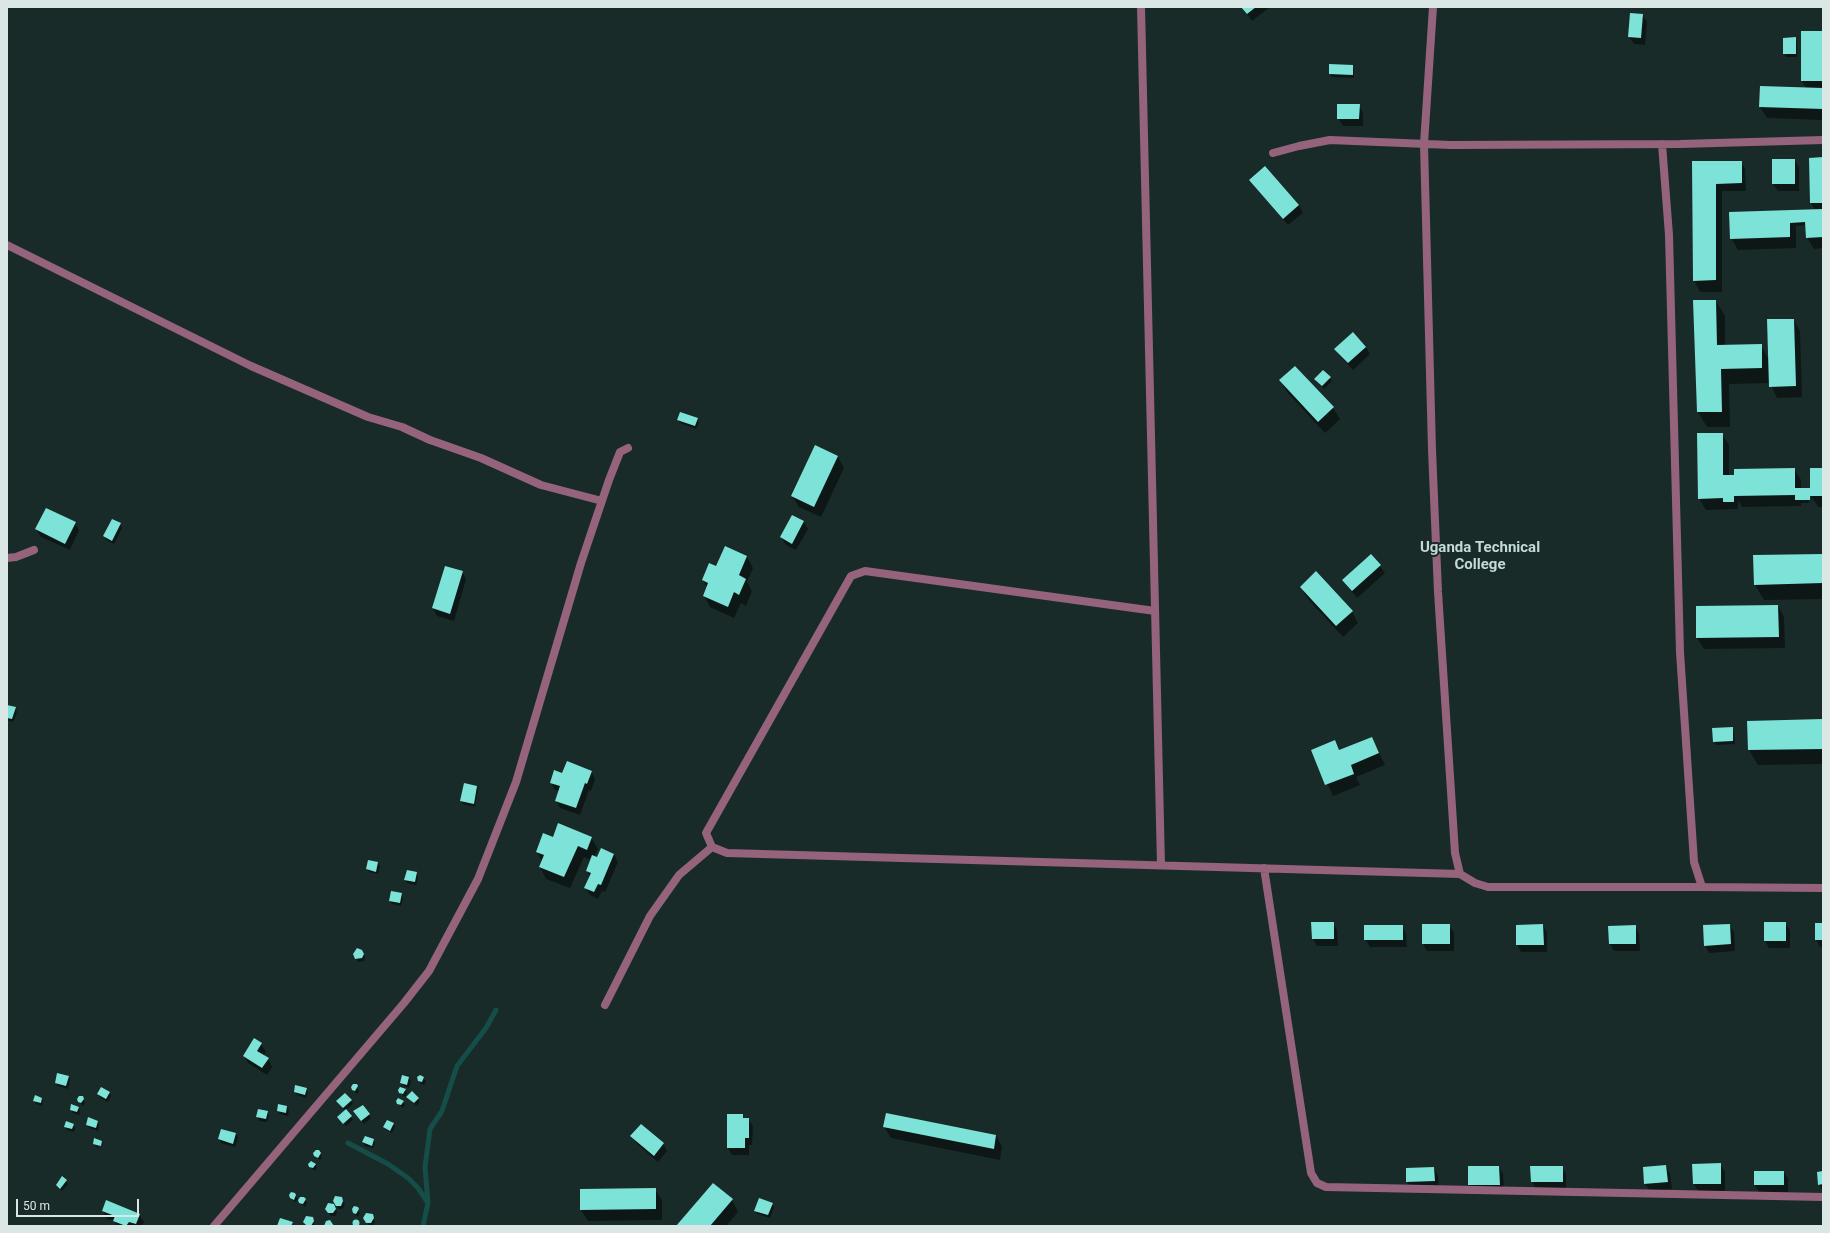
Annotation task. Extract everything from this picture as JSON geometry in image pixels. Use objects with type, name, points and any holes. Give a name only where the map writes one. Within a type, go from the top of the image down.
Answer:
[{"type":"street","points":[[1141,7],[1161,865]]},
{"type":"street","points":[[1433,7],[1424,144],[1432,450],[1438,592],[1455,853],[1460,874]]},
{"type":"street","points":[[1273,153],[1330,140],[1424,144],[1662,144],[1823,140]]},
{"type":"street","points":[[1662,144],[1669,235],[1680,652],[1694,862],[1702,888]]},
{"type":"street","points":[[7,245],[251,366],[368,417],[402,427],[430,440],[481,458],[541,485],[602,501]]},
{"type":"street","points":[[214,1226],[404,1003],[428,970],[478,879],[516,782],[581,563],[602,501],[620,452],[628,448]]},
{"type":"street","points":[[7,558],[16,557],[34,550]]},
{"type":"street","points":[[1155,611],[865,571],[851,576],[706,833],[712,847],[727,853],[1460,874],[1475,883],[1488,887],[1823,888]]},
{"type":"street","points":[[605,1006],[650,916],[679,876],[712,847]]},
{"type":"street","points":[[1264,868],[1311,1173],[1317,1183],[1326,1187],[1823,1197]]},
{"type":"building","points":[[1241,7],[1256,7],[1247,14]]},
{"type":"building","points":[[1630,13],[1643,14],[1641,38],[1628,37]]},
{"type":"building","points":[[1801,31],[1823,31],[1822,81],[1801,81]]},
{"type":"building","points":[[1796,37],[1796,54],[1783,54],[1783,38]]},
{"type":"building","points":[[1329,64],[1353,65],[1353,75],[1329,74]]},
{"type":"building","points":[[1760,86],[1823,88],[1823,109],[1759,107]]},
{"type":"building","points":[[1337,104],[1360,104],[1359,119],[1337,119]]},
{"type":"building","points":[[1823,157],[1823,203],[1810,203],[1809,158]]},
{"type":"building","points":[[1772,159],[1795,159],[1795,184],[1772,184]]},
{"type":"building","points":[[1692,161],[1742,161],[1742,183],[1716,184],[1716,280],[1693,281]]},
{"type":"building","points":[[1265,166],[1299,205],[1283,219],[1249,180]]},
{"type":"building","points":[[1823,209],[1823,237],[1806,238],[1805,222],[1790,223],[1790,237],[1730,239],[1729,212]]},
{"type":"building","points":[[1693,300],[1716,300],[1717,345],[1762,344],[1762,368],[1721,369],[1722,412],[1697,412]]},
{"type":"building","points":[[1767,319],[1794,319],[1796,386],[1769,387]]},
{"type":"building","points":[[1353,332],[1366,347],[1348,363],[1334,349]]},
{"type":"building","points":[[1295,366],[1334,407],[1318,422],[1279,380]]},
{"type":"building","points":[[1323,370],[1331,377],[1322,386],[1314,379]]},
{"type":"building","points":[[680,412],[698,418],[695,426],[677,420]]},
{"type":"building","points":[[1697,433],[1723,433],[1723,475],[1734,475],[1734,469],[1795,468],[1795,488],[1810,488],[1810,468],[1823,468],[1823,496],[1810,496],[1810,500],[1795,500],[1795,495],[1734,496],[1734,502],[1723,502],[1723,498],[1698,499]]},
{"type":"building","points":[[815,445],[838,456],[814,507],[791,496]]},
{"type":"building","points":[[46,508],[76,522],[65,544],[35,529]]},
{"type":"building","points":[[792,515],[804,521],[792,544],[780,537]]},
{"type":"building","points":[[112,519],[121,523],[112,541],[103,536]]},
{"type":"building","points":[[725,546],[747,556],[739,575],[746,579],[739,595],[734,592],[728,607],[703,596],[708,583],[702,580],[709,563],[716,566]]},
{"type":"building","points":[[1371,554],[1381,565],[1352,591],[1342,580]]},
{"type":"building","points":[[1823,554],[1823,583],[1754,585],[1753,555]]},
{"type":"building","points":[[445,566],[463,571],[450,614],[432,608]]},
{"type":"building","points":[[1316,571],[1353,611],[1336,626],[1300,587]]},
{"type":"building","points":[[1778,605],[1779,637],[1696,638],[1696,606]]},
{"type":"building","points":[[7,705],[16,707],[12,719],[7,718]]},
{"type":"building","points":[[1823,719],[1823,749],[1748,750],[1747,721]]},
{"type":"building","points":[[1733,727],[1733,741],[1713,742],[1712,728]]},
{"type":"building","points":[[1372,737],[1379,753],[1351,765],[1354,774],[1325,785],[1311,750],[1335,740],[1339,750]]},
{"type":"building","points":[[567,761],[592,771],[587,784],[585,783],[576,808],[555,801],[560,786],[550,783],[554,770],[562,773]]},
{"type":"building","points":[[464,783],[477,786],[474,804],[460,801]]},
{"type":"building","points":[[558,823],[592,837],[587,850],[578,846],[564,877],[539,867],[544,855],[536,852],[543,833],[553,837]]},
{"type":"building","points":[[601,848],[614,854],[601,885],[598,884],[594,892],[584,888],[591,873],[586,871],[592,855],[597,857]]},
{"type":"building","points":[[368,860],[378,862],[376,872],[366,869]]},
{"type":"building","points":[[407,870],[417,872],[415,882],[404,880]]},
{"type":"building","points":[[391,891],[402,893],[400,903],[389,901]]},
{"type":"building","points":[[1311,922],[1334,922],[1334,939],[1312,939]]},
{"type":"building","points":[[1764,922],[1786,922],[1786,941],[1764,941]]},
{"type":"building","points":[[1815,923],[1823,923],[1823,940],[1815,940]]},
{"type":"building","points":[[1422,924],[1450,924],[1450,944],[1422,944]]},
{"type":"building","points":[[1543,924],[1544,945],[1516,945],[1516,925]]},
{"type":"building","points":[[1730,924],[1731,944],[1704,946],[1703,925]]},
{"type":"building","points":[[1364,925],[1403,925],[1403,940],[1364,940]]},
{"type":"building","points":[[1636,925],[1636,944],[1609,944],[1608,926]]},
{"type":"building","points":[[357,948],[362,950],[364,954],[362,958],[355,959],[353,954]]},
{"type":"building","points":[[254,1038],[262,1043],[257,1051],[269,1058],[262,1068],[243,1056]]},
{"type":"building","points":[[57,1073],[69,1076],[66,1086],[55,1083]]},
{"type":"building","points":[[402,1075],[409,1077],[407,1085],[400,1083]]},
{"type":"building","points":[[420,1075],[424,1077],[422,1082],[418,1081],[417,1077]]},
{"type":"building","points":[[353,1084],[357,1084],[358,1086],[355,1091],[352,1090],[351,1087]]},
{"type":"building","points":[[295,1085],[307,1088],[305,1095],[294,1092]]},
{"type":"building","points":[[101,1087],[110,1092],[106,1099],[97,1094]]},
{"type":"building","points":[[400,1087],[406,1089],[403,1094],[399,1093],[398,1090]]},
{"type":"building","points":[[412,1091],[419,1098],[414,1103],[406,1097]]},
{"type":"building","points":[[345,1093],[352,1100],[343,1108],[336,1101]]},
{"type":"building","points":[[35,1095],[42,1098],[41,1103],[33,1101]]},
{"type":"building","points":[[79,1096],[83,1096],[84,1099],[81,1103],[78,1102],[77,1099]]},
{"type":"building","points":[[398,1098],[404,1101],[401,1105],[397,1104],[396,1101]]},
{"type":"building","points":[[71,1104],[79,1107],[77,1112],[70,1110]]},
{"type":"building","points":[[278,1104],[287,1106],[286,1113],[277,1111]]},
{"type":"building","points":[[363,1105],[370,1114],[361,1121],[353,1111]]},
{"type":"building","points":[[258,1109],[268,1111],[266,1119],[256,1117]]},
{"type":"building","points":[[346,1109],[352,1116],[343,1124],[337,1117]]},
{"type":"building","points":[[886,1113],[996,1135],[994,1149],[883,1127]]},
{"type":"building","points":[[727,1114],[743,1114],[743,1118],[749,1118],[749,1138],[745,1138],[745,1148],[727,1148]]},
{"type":"building","points":[[88,1117],[98,1121],[96,1128],[86,1125]]},
{"type":"building","points":[[387,1120],[394,1123],[390,1131],[383,1127]]},
{"type":"building","points":[[66,1121],[74,1124],[72,1129],[64,1127]]},
{"type":"building","points":[[641,1124],[664,1143],[654,1156],[630,1136]]},
{"type":"building","points":[[221,1129],[236,1133],[233,1144],[218,1139]]},
{"type":"building","points":[[365,1136],[374,1139],[372,1146],[362,1142]]},
{"type":"building","points":[[94,1138],[102,1141],[101,1146],[93,1144]]},
{"type":"building","points":[[316,1150],[319,1150],[321,1153],[318,1158],[314,1156],[313,1153]]},
{"type":"building","points":[[311,1161],[316,1164],[313,1168],[309,1167],[308,1164]]},
{"type":"building","points":[[1721,1163],[1721,1184],[1693,1184],[1692,1164]]},
{"type":"building","points":[[1666,1165],[1668,1182],[1644,1184],[1643,1167]]},
{"type":"building","points":[[1468,1166],[1499,1166],[1500,1185],[1468,1185]]},
{"type":"building","points":[[1530,1166],[1563,1166],[1563,1182],[1531,1182]]},
{"type":"building","points":[[1434,1167],[1435,1181],[1406,1182],[1406,1168]]},
{"type":"building","points":[[1754,1171],[1784,1171],[1784,1185],[1754,1185]]},
{"type":"building","points":[[1823,1171],[1823,1184],[1818,1185],[1817,1172]]},
{"type":"building","points":[[62,1176],[67,1180],[60,1189],[56,1185]]},
{"type":"building","points":[[713,1183],[733,1199],[710,1226],[676,1226]]},
{"type":"building","points":[[656,1188],[656,1209],[580,1210],[580,1189]]},
{"type":"building","points":[[291,1192],[295,1193],[296,1195],[294,1200],[290,1198],[289,1195]]},
{"type":"building","points":[[335,1196],[342,1197],[343,1201],[341,1206],[336,1206],[333,1201]]},
{"type":"building","points":[[300,1197],[304,1197],[306,1199],[303,1204],[299,1203],[298,1200]]},
{"type":"building","points":[[759,1198],[773,1203],[768,1215],[754,1211]]},
{"type":"building","points":[[106,1200],[140,1214],[136,1224],[129,1222],[126,1226],[113,1221],[115,1216],[102,1211]]},
{"type":"building","points":[[328,1203],[334,1204],[336,1209],[333,1213],[328,1213],[325,1209]]},
{"type":"building","points":[[354,1206],[358,1207],[359,1209],[356,1214],[353,1213],[352,1209]]},
{"type":"building","points":[[366,1213],[373,1214],[374,1218],[371,1223],[366,1223],[363,1218]]},
{"type":"building","points":[[306,1216],[313,1217],[314,1221],[311,1226],[307,1226],[303,1222]]},
{"type":"building","points":[[280,1218],[293,1222],[291,1226],[277,1226]]},
{"type":"building","points":[[356,1219],[359,1220],[359,1226],[356,1227],[353,1226],[352,1223],[353,1220]]},
{"type":"building","points":[[330,1220],[334,1226],[324,1226],[326,1221]]},
{"type":"waterway","points":[[428,1203],[425,1167],[430,1129],[442,1111],[457,1066],[486,1028],[496,1010]]},
{"type":"waterway","points":[[348,1143],[388,1164],[408,1178],[418,1188],[428,1203],[423,1226]]},
{"type":"district","name":"Uganda Technical College","points":[[1480,556]]}]
